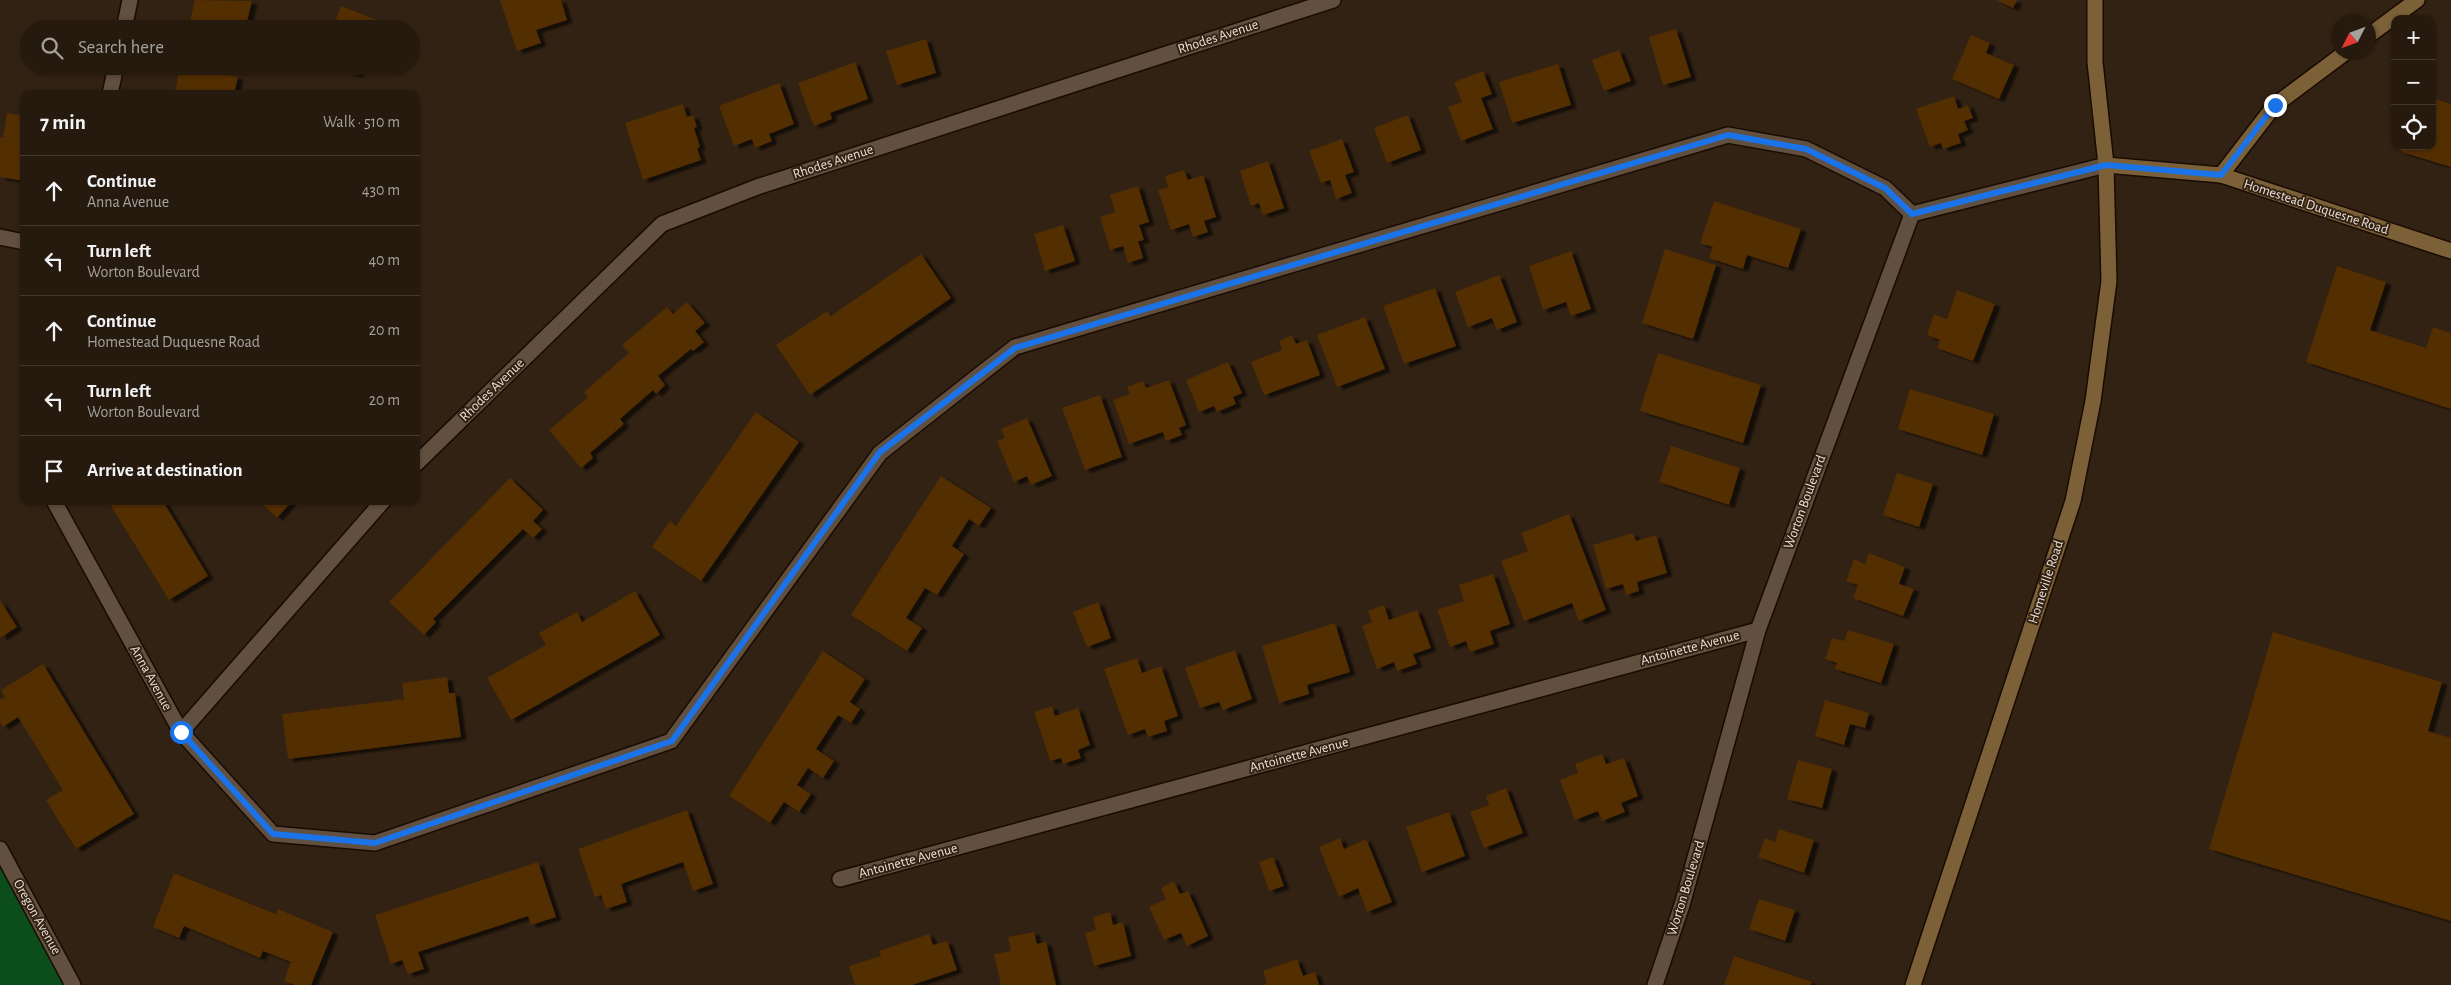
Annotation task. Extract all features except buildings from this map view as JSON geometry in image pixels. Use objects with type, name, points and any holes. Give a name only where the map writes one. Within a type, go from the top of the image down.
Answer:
[{"type":"street","points":[[126,20],[130,0]]},
{"type":"street","name":"Rhodes Avenue","points":[[420,460],[662,224],[757,187],[1333,0]]},
{"type":"street","points":[[1912,214],[2106,165],[2095,62],[2096,0]]},
{"type":"street","points":[[2376,30],[2417,0]]},
{"type":"street","points":[[2221,175],[2275,105],[2335,60]]},
{"type":"street","points":[[111,90],[114,75]]},
{"type":"street","name":"Anna Avenue","points":[[56,505],[181,732],[273,834],[375,843],[672,741],[880,452],[1015,348],[1728,135],[1806,149],[1885,188],[1912,214]]},
{"type":"street","name":"Homestead Duquesne Road","points":[[2106,165],[2221,175],[2451,250]]},
{"type":"street","name":"Homeville Road","points":[[1913,985],[2072,501],[2093,401],[2109,282],[2106,165]]},
{"type":"street","name":"Worton Boulevard","points":[[1655,985],[1682,906],[1758,630],[1912,214]]},
{"type":"street","points":[[0,237],[20,241]]},
{"type":"street","points":[[181,732],[380,505]]},
{"type":"street","name":"Antoinette Avenue","points":[[840,879],[1758,630]]},
{"type":"street","name":"Oregon Avenue","points":[[0,849],[73,985]]},
{"type":"green space","points":[[0,863],[71,985],[0,985]]},
{"type":"route","points":[[181,732],[273,834],[375,843],[672,741],[880,452],[1015,348],[1728,135],[1806,149],[1885,188],[1912,214],[2106,165],[2221,175],[2275,105]]}]
